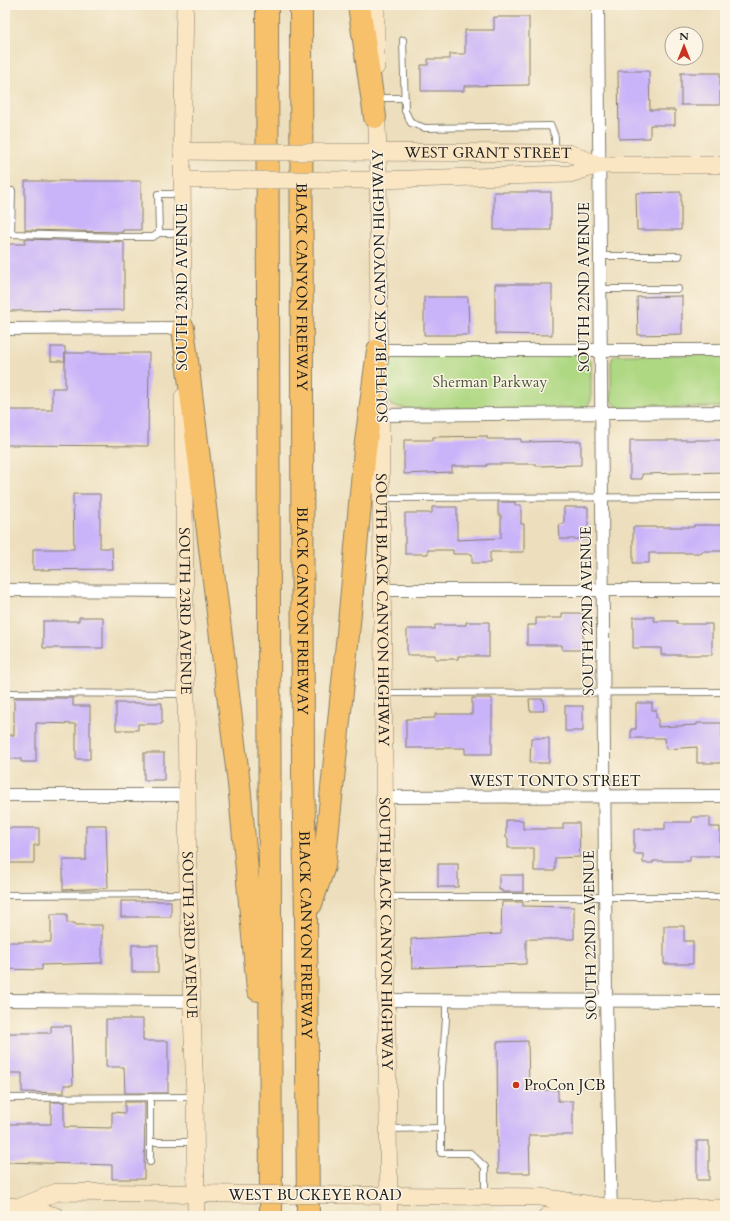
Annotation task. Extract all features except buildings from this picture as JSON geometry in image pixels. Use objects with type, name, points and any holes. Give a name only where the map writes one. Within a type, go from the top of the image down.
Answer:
[{"type":"highway","points":[[267,5],[271,1216]]},
{"type":"highway","name":"BLACK CANYON FREEWAY","points":[[301,5],[303,764],[306,916],[308,1216]]},
{"type":"highway","points":[[359,5],[376,107]]},
{"type":"highway","points":[[182,328],[239,784],[260,1008],[271,1081]]},
{"type":"highway","points":[[306,916],[324,866],[365,450],[378,350]]},
{"type":"main road","name":"SOUTH 23RD AVENUE","points":[[185,5],[182,151],[184,591],[188,894],[195,1097],[196,1216]]},
{"type":"main road","name":"SOUTH BLACK CANYON HIGHWAY","points":[[376,5],[378,350],[382,415],[382,590],[387,897],[389,1216]]},
{"type":"main road","name":"WEST GRANT STREET","points":[[182,151],[569,153],[599,165]]},
{"type":"main road","name":"WEST GRANT STREET","points":[[182,187],[222,180],[378,180],[570,174],[599,165],[725,165]]},
{"type":"main road","name":"WEST BUCKEYE ROAD","points":[[12,1206],[57,1192],[389,1195],[541,1197],[611,1212]]},
{"type":"main road","name":"WEST BUCKEYE ROAD","points":[[12,1206],[56,1216]]},
{"type":"main road","name":"WEST BUCKEYE ROAD","points":[[547,1216],[725,1208]]},
{"type":"street","name":"SOUTH 22ND AVENUE","points":[[598,5],[606,1000],[611,1212]]},
{"type":"street","points":[[5,329],[182,328]]},
{"type":"street","points":[[378,350],[725,350]]},
{"type":"street","points":[[382,415],[725,412]]},
{"type":"street","points":[[5,590],[184,591]]},
{"type":"street","points":[[382,590],[725,590]]},
{"type":"street","points":[[5,795],[187,795]]},
{"type":"street","name":"WEST TONTO STREET","points":[[385,797],[725,796]]},
{"type":"street","points":[[5,1000],[191,1001]]},
{"type":"street","points":[[387,1000],[725,1001]]},
{"type":"lane","points":[[403,40],[405,111],[411,123],[425,128],[551,126],[555,137],[555,153]]},
{"type":"lane","points":[[376,107],[405,98]]},
{"type":"lane","points":[[159,233],[158,194],[182,187]]},
{"type":"lane","points":[[12,192],[11,234],[152,237],[159,233],[182,233]]},
{"type":"lane","points":[[600,256],[679,256]]},
{"type":"lane","points":[[600,289],[678,289]]},
{"type":"lane","points":[[382,498],[725,498]]},
{"type":"lane","points":[[384,693],[725,692]]},
{"type":"lane","points":[[5,693],[186,694]]},
{"type":"lane","points":[[5,895],[188,894]]},
{"type":"lane","points":[[387,897],[725,897]]},
{"type":"lane","points":[[446,1000],[446,1019],[440,1082],[442,1153],[470,1153],[485,1167],[485,1196]]},
{"type":"lane","points":[[150,1097],[150,1162]]},
{"type":"lane","points":[[5,1098],[195,1097]]},
{"type":"lane","points":[[388,1128],[441,1128]]},
{"type":"lane","points":[[150,1142],[196,1142]]},
{"type":"green space","name":"Sherman Parkway","points":[[584,354],[591,361],[591,400],[584,408],[409,409],[391,406],[388,401],[388,361],[394,356]]},
{"type":"green space","points":[[617,355],[725,355],[725,407],[619,408],[611,401],[611,362],[613,357]]},
{"type":"place","name":"ProCon JCB","points":[[516,1085]]}]
